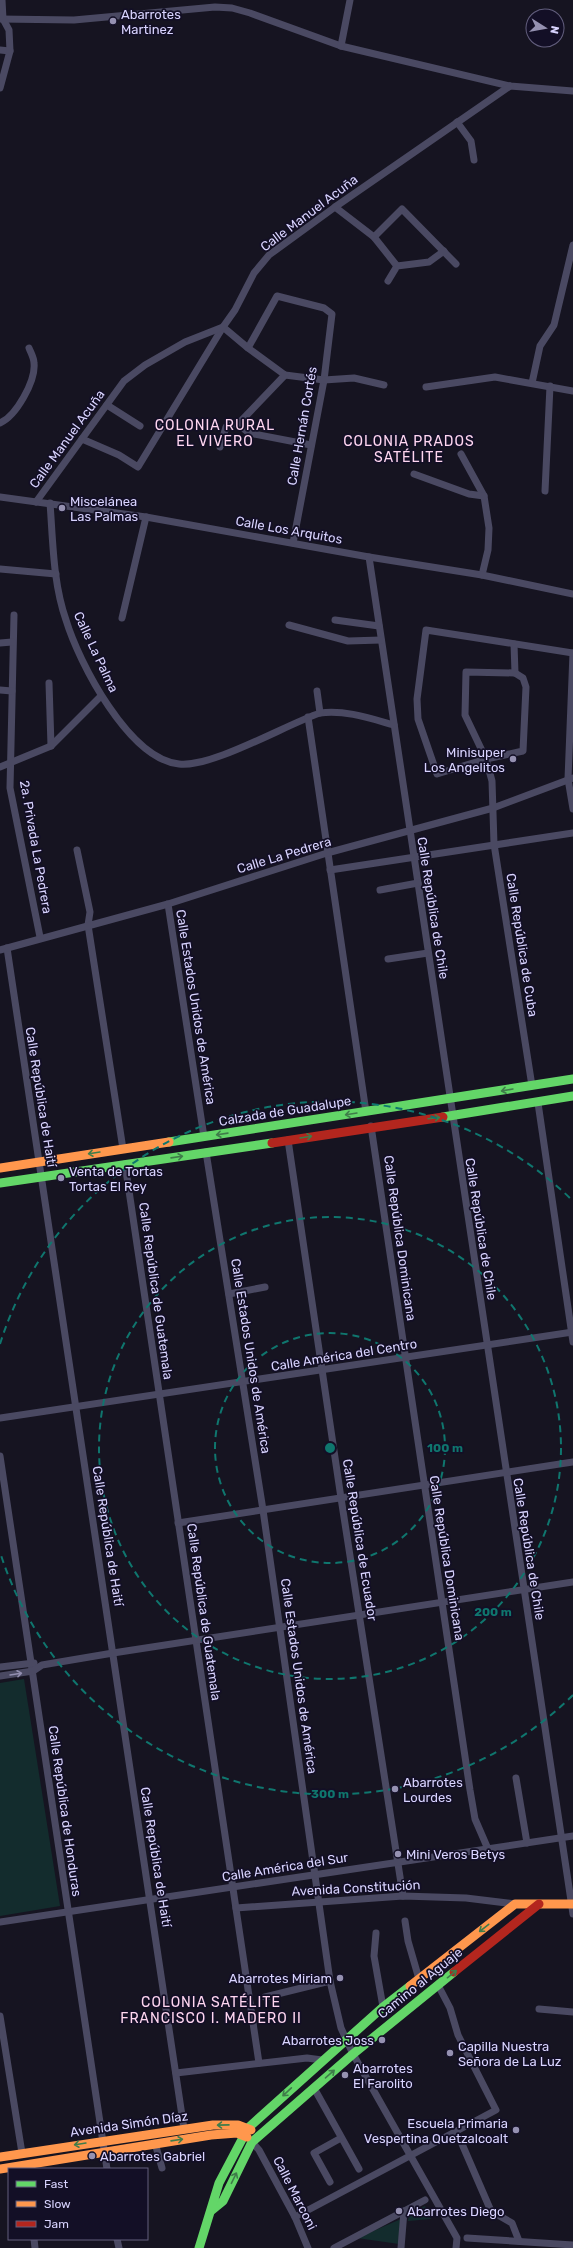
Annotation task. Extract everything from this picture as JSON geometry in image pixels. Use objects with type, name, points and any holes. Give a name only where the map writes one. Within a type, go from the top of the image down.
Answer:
[{"type":"main road","name":"Calzada de Guadalupe","points":[[0,1168],[573,1080]]},
{"type":"main road","points":[[0,1183],[288,1140],[371,1126],[538,1103],[573,1096]]},
{"type":"main road","name":"Avenida Constitución","points":[[515,1904],[572,1904]]},
{"type":"main road","name":"Camino al Aguaje","points":[[199,2248],[212,2210],[219,2183],[246,2131],[346,2039],[419,1979],[515,1904]]},
{"type":"main road","name":"Camino al Aguaje","points":[[212,2210],[223,2201],[256,2139],[353,2054],[539,1904]]},
{"type":"main road","name":"Avenida Simón Díaz","points":[[0,2156],[213,2125],[238,2125],[246,2131]]},
{"type":"main road","points":[[246,2131],[256,2139]]},
{"type":"main road","name":"Avenida Simón Díaz","points":[[12,2168],[155,2143],[246,2131]]},
{"type":"street","points":[[0,88],[10,51],[9,30],[2,19],[2,0]]},
{"type":"street","points":[[340,46],[350,0]]},
{"type":"street","points":[[2,19],[74,20],[215,7],[232,8],[340,46],[510,86],[573,91]]},
{"type":"street","points":[[0,50],[10,51]]},
{"type":"street","name":"Calle Manuel Acuña","points":[[36,502],[124,381],[145,365],[185,342],[223,327],[235,310],[254,273],[270,255],[335,207],[510,86]]},
{"type":"street","points":[[457,122],[471,141],[474,160]]},
{"type":"street","points":[[335,207],[374,237],[397,266]]},
{"type":"street","points":[[374,237],[402,209],[456,264]]},
{"type":"street","points":[[532,383],[540,346],[554,325],[573,244]]},
{"type":"street","points":[[397,266],[429,262],[444,251]]},
{"type":"street","points":[[388,281],[397,266]]},
{"type":"street","name":"Calle Hernán Cortés","points":[[248,348],[277,296],[324,308],[332,314],[324,380],[293,543]]},
{"type":"street","points":[[82,439],[119,455],[138,467],[223,327],[248,348],[285,375],[324,380],[354,378],[384,385]]},
{"type":"street","points":[[0,423],[7,420],[20,404],[27,390],[34,364],[29,348]]},
{"type":"street","points":[[220,447],[226,427],[241,421],[285,375]]},
{"type":"street","points":[[426,387],[494,377],[573,391]]},
{"type":"street","points":[[545,491],[550,386]]},
{"type":"street","points":[[107,404],[140,426]]},
{"type":"street","points":[[241,421],[244,429],[248,433],[312,445]]},
{"type":"street","points":[[461,454],[484,496],[489,528],[488,550],[482,575]]},
{"type":"street","points":[[414,474],[469,494],[484,496]]},
{"type":"street","name":"Calle Los Arquitos","points":[[0,497],[146,517],[369,557],[482,575],[573,594]]},
{"type":"street","name":"Calle La Palma","points":[[50,503],[56,574],[66,620],[101,696],[135,741],[160,757],[178,764],[217,757],[320,713],[335,712],[355,715],[394,725]]},
{"type":"street","points":[[122,618],[146,517]]},
{"type":"street","name":"Calle República de Chile","points":[[369,557],[560,1838],[573,1914]]},
{"type":"street","points":[[0,569],[56,574]]},
{"type":"street","name":"2a. Privada La Pedrera","points":[[14,615],[12,642],[12,761],[10,788],[40,938]]},
{"type":"street","points":[[335,620],[379,626]]},
{"type":"street","points":[[289,625],[348,641],[381,640]]},
{"type":"street","points":[[514,644],[515,672],[523,678],[526,687],[523,751],[486,759],[437,774],[418,719],[417,699],[426,630],[573,653],[570,779],[573,809]]},
{"type":"street","points":[[0,643],[12,642]]},
{"type":"street","name":"Calle República de Cuba","points":[[515,672],[466,672],[465,715],[486,759],[492,781],[494,844],[532,1086]]},
{"type":"street","points":[[49,683],[51,746]]},
{"type":"street","points":[[0,690],[12,691]]},
{"type":"street","points":[[317,691],[320,713]]},
{"type":"street","points":[[0,767],[51,746],[101,696]]},
{"type":"street","points":[[308,717],[366,1112]]},
{"type":"street","name":"Calle La Pedrera","points":[[3,949],[168,904],[327,853],[493,808],[570,779]]},
{"type":"street","points":[[330,870],[414,858],[494,844],[573,834]]},
{"type":"street","points":[[77,850],[90,912],[88,925],[123,1149]]},
{"type":"street","points":[[380,890],[418,883]]},
{"type":"street","name":"Calle Estados Unidos de América","points":[[168,904],[204,1136]]},
{"type":"street","name":"Calle República de Haití","points":[[3,949],[39,1162],[184,2129]]},
{"type":"street","points":[[388,959],[428,953]]},
{"type":"street","points":[[538,1103],[573,1342]]},
{"type":"street","name":"Calle República Dominicana","points":[[371,1126],[470,1790],[475,1819],[488,1849]]},
{"type":"street","name":"Calle República de Ecuador","points":[[288,1140],[341,1498],[403,1896]]},
{"type":"street","name":"Calle Estados Unidos de América","points":[[206,1152],[229,1294],[241,1382],[263,1510],[320,1902],[330,1981],[346,2039],[353,2054],[412,2156],[456,2238],[456,2248]]},
{"type":"street","name":"Calle República de Guatemala","points":[[125,1164],[259,2063]]},
{"type":"street","points":[[229,1294],[265,1287]]},
{"type":"street","name":"Calle América del Centro","points":[[0,1418],[572,1332]]},
{"type":"street","name":"Calle República de Honduras","points":[[0,1456],[107,2168]]},
{"type":"street","points":[[178,1523],[573,1462]]},
{"type":"street","points":[[0,1676],[33,1671],[42,1665],[113,1653],[573,1582]]},
{"type":"street","points":[[0,1667],[31,1662],[42,1665]]},
{"type":"street","points":[[516,1778],[527,1843]]},
{"type":"street","name":"Calle América del Sur","points":[[0,1922],[573,1836]]},
{"type":"street","name":"Avenida Constitución","points":[[236,1908],[403,1896],[466,1898],[515,1904]]},
{"type":"street","points":[[405,1921],[408,1941],[419,1979]]},
{"type":"street","points":[[376,1933],[374,1956],[384,2007]]},
{"type":"street","points":[[265,1997],[330,1981]]},
{"type":"street","points":[[296,2217],[496,2110],[458,2035],[452,2012],[438,1986]]},
{"type":"street","points":[[539,2008],[573,2012]]},
{"type":"street","points":[[0,2016],[22,2153]]},
{"type":"street","points":[[176,2073],[307,2058],[322,2060]]},
{"type":"street","points":[[314,2088],[359,2169]]},
{"type":"street","points":[[330,2182],[314,2154],[341,2138]]},
{"type":"street","name":"Calle Marconi","points":[[256,2139],[259,2150],[296,2217],[308,2248]]},
{"type":"street","points":[[155,2143],[162,2168]]},
{"type":"street","points":[[462,2144],[491,2212],[512,2223],[519,2241]]},
{"type":"street","points":[[334,2248],[425,2200]]},
{"type":"street","points":[[401,2248],[404,2211]]},
{"type":"street","points":[[467,2238],[500,2244],[519,2241],[541,2245],[573,2245]]},
{"type":"green space","points":[[24,1679],[60,1906],[0,1916],[0,1683]]},
{"type":"green space","points":[[425,2206],[431,2219],[408,2221],[409,2214]]},
{"type":"green space","points":[[401,2219],[399,2244],[357,2238]]},
{"type":"traffic: fast","points":[[169,1142],[573,1079]]},
{"type":"traffic: fast","points":[[443,1117],[573,1096]]},
{"type":"traffic: fast","points":[[0,1183],[272,1143]]},
{"type":"traffic: fast","points":[[212,2210],[223,2201],[252,2142],[353,2054],[454,1972]]},
{"type":"traffic: fast","points":[[199,2248],[219,2183],[248,2128],[383,2007],[410,1986]]},
{"type":"traffic: slow","points":[[0,1168],[169,1142]]},
{"type":"traffic: slow","points":[[410,1986],[515,1904],[573,1904]]},
{"type":"traffic: slow","points":[[0,2157],[213,2125],[238,2125],[251,2130]]},
{"type":"traffic: slow","points":[[0,2169],[211,2135],[237,2133],[247,2137]]},
{"type":"traffic: jam","points":[[272,1143],[443,1117]]},
{"type":"traffic: jam","points":[[454,1972],[539,1904]]},
{"type":"place","name":"Abarrotes Martinez","points":[[113,21]]},
{"type":"place","name":"Miscelánea Las Palmas","points":[[62,508]]},
{"type":"place","name":"Minisuper Los Angelitos","points":[[513,759]]},
{"type":"place","name":"Venta de Tortas Tortas El Rey","points":[[61,1178]]},
{"type":"place","name":"Abarrotes Lourdes","points":[[395,1789]]},
{"type":"place","name":"Mini Veros Betys","points":[[398,1854]]},
{"type":"place","name":"Abarrotes Miriam","points":[[340,1978]]},
{"type":"place","name":"Abarrotes Joss","points":[[382,2040]]},
{"type":"place","name":"Capilla Nuestra Señora de La Luz","points":[[450,2053]]},
{"type":"place","name":"Abarrotes El Farolito","points":[[345,2075]]},
{"type":"place","name":"Escuela Primaria Vespertina Quetzalcoalt","points":[[516,2130]]},
{"type":"place","name":"Abarrotes Gabriel","points":[[92,2156]]},
{"type":"place","name":"Abarrotes Diego","points":[[399,2211]]},
{"type":"district","name":"COLONIA RURAL EL VIVERO","points":[[215,434]]},
{"type":"district","name":"COLONIA PRADOS SATÉLITE","points":[[409,450]]},
{"type":"district","name":"COLONIA SATÉLITE FRANCISCO I. MADERO II","points":[[211,2010]]}]
